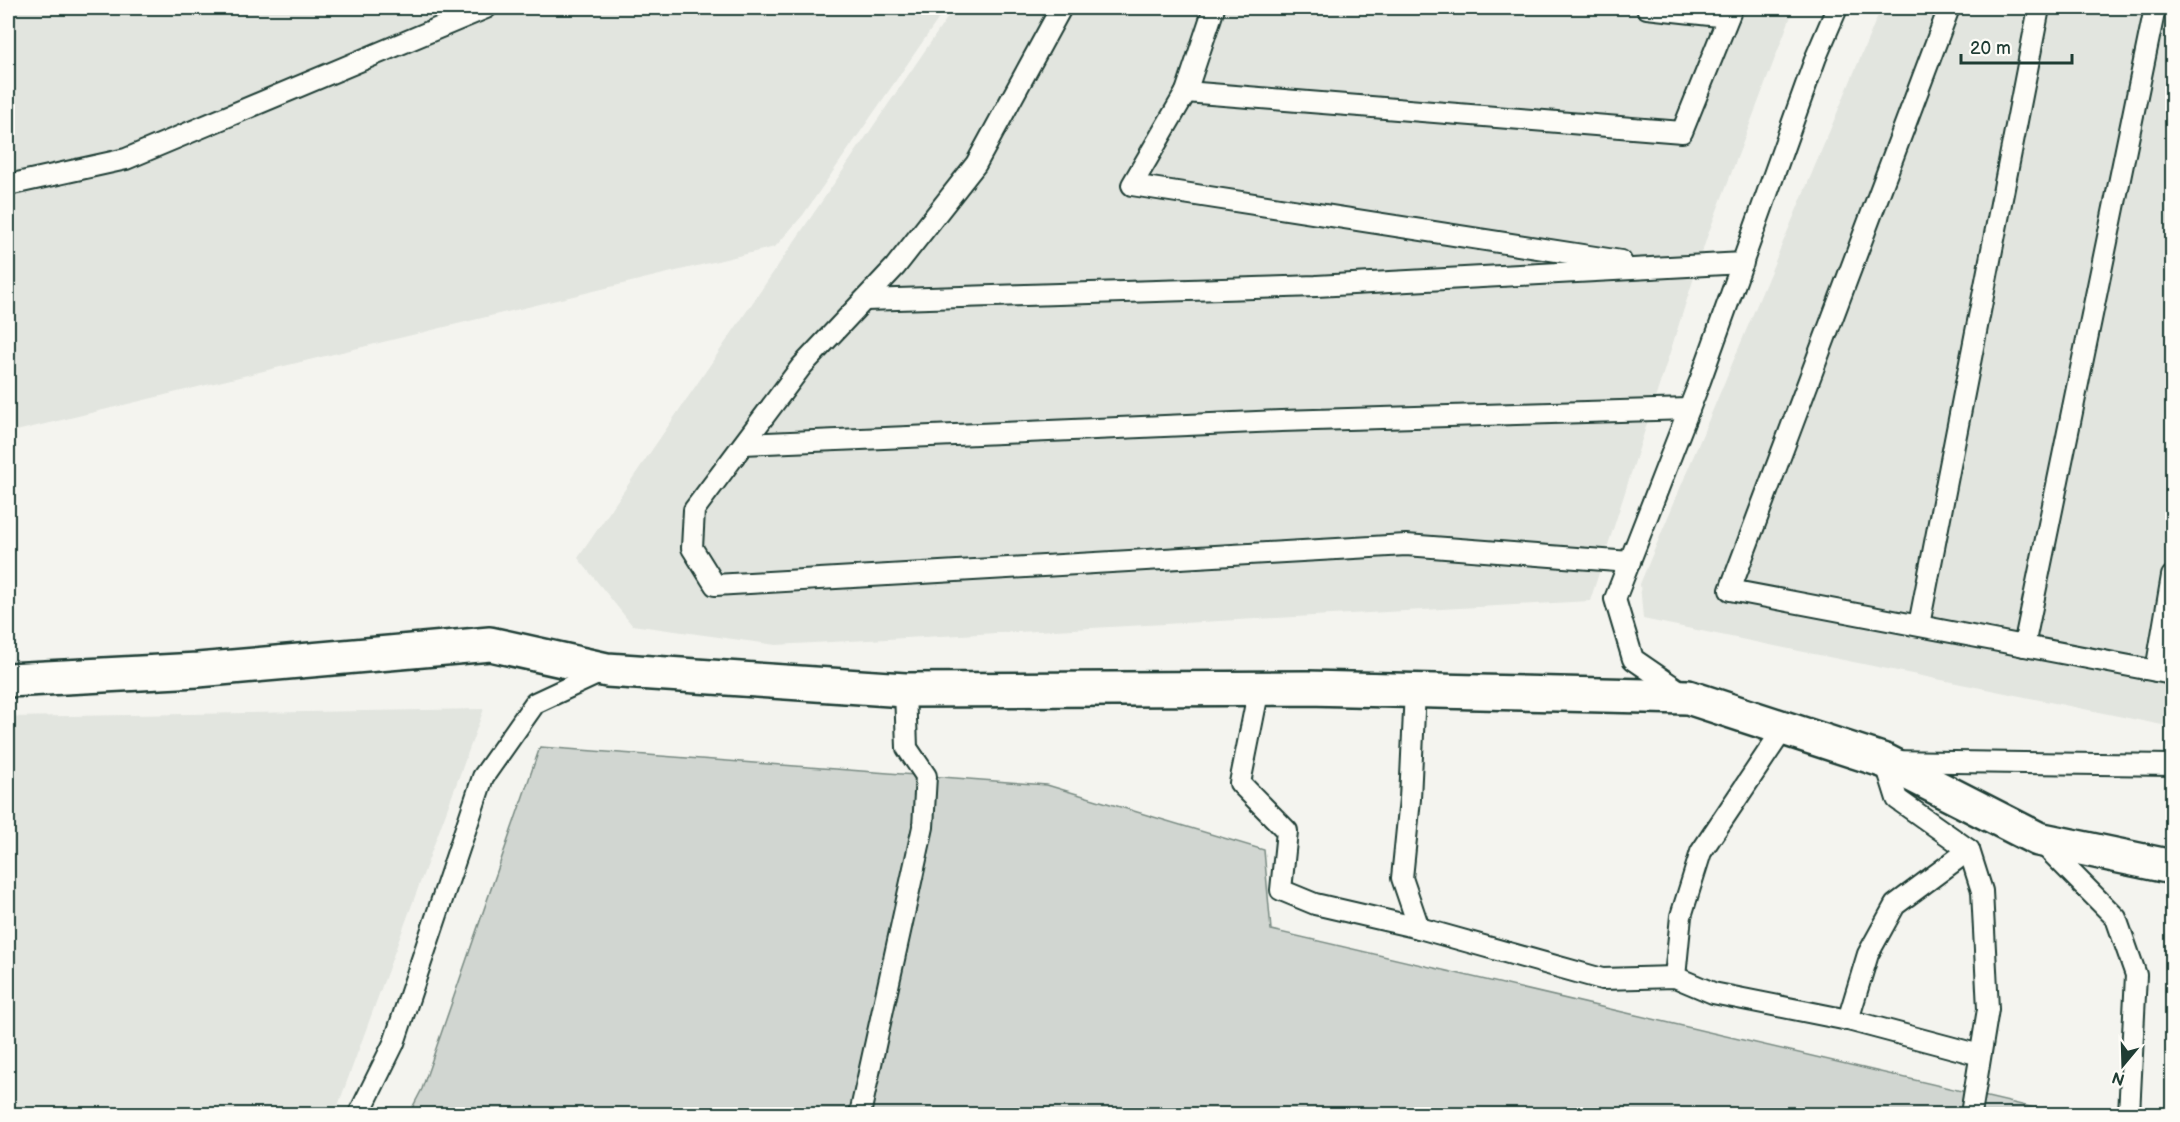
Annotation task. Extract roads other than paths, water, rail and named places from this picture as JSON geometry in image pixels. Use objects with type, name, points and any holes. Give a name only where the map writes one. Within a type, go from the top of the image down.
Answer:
[{"type":"street","points":[[8,680],[198,670],[490,644],[607,670],[905,690],[1259,688],[1689,697],[1885,761],[2038,839],[2172,867]]},
{"type":"lane","points":[[8,185],[126,159],[486,8]]},
{"type":"lane","points":[[1061,8],[976,164],[895,267],[801,367],[694,510],[692,548],[715,585],[1406,545],[1630,562]]},
{"type":"lane","points":[[1214,8],[1186,92],[1132,185],[1659,267]]},
{"type":"lane","points":[[1186,92],[1682,132],[1730,12],[1647,8]]},
{"type":"lane","points":[[1689,697],[1634,659],[1615,599],[1689,409],[1816,57],[1837,8]]},
{"type":"lane","points":[[1949,8],[1730,590],[2164,672],[2172,576]]},
{"type":"lane","points":[[1919,625],[2039,8]]},
{"type":"lane","points":[[2024,646],[2156,8]]},
{"type":"lane","points":[[865,300],[1316,286],[1743,262]]},
{"type":"lane","points":[[744,444],[1281,421],[1689,409]]},
{"type":"lane","points":[[359,1114],[394,1043],[483,777],[535,703],[607,670]]},
{"type":"lane","points":[[1259,688],[1240,783],[1287,831],[1281,890],[1315,904],[1419,928],[1602,979],[1675,977],[1713,993],[1848,1020],[1980,1055]]},
{"type":"lane","points":[[860,1114],[923,828],[926,776],[907,748],[905,690]]},
{"type":"lane","points":[[1414,690],[1410,799],[1402,878],[1419,928]]},
{"type":"lane","points":[[1675,977],[1681,916],[1701,852],[1784,728]]},
{"type":"lane","points":[[1971,1114],[1988,1009],[1982,891],[1969,850],[1897,798],[1885,761],[2172,765]]},
{"type":"lane","points":[[2038,839],[2116,918],[2136,975],[2129,1114]]},
{"type":"lane","points":[[1848,1020],[1868,954],[1895,905],[1969,850]]}]
